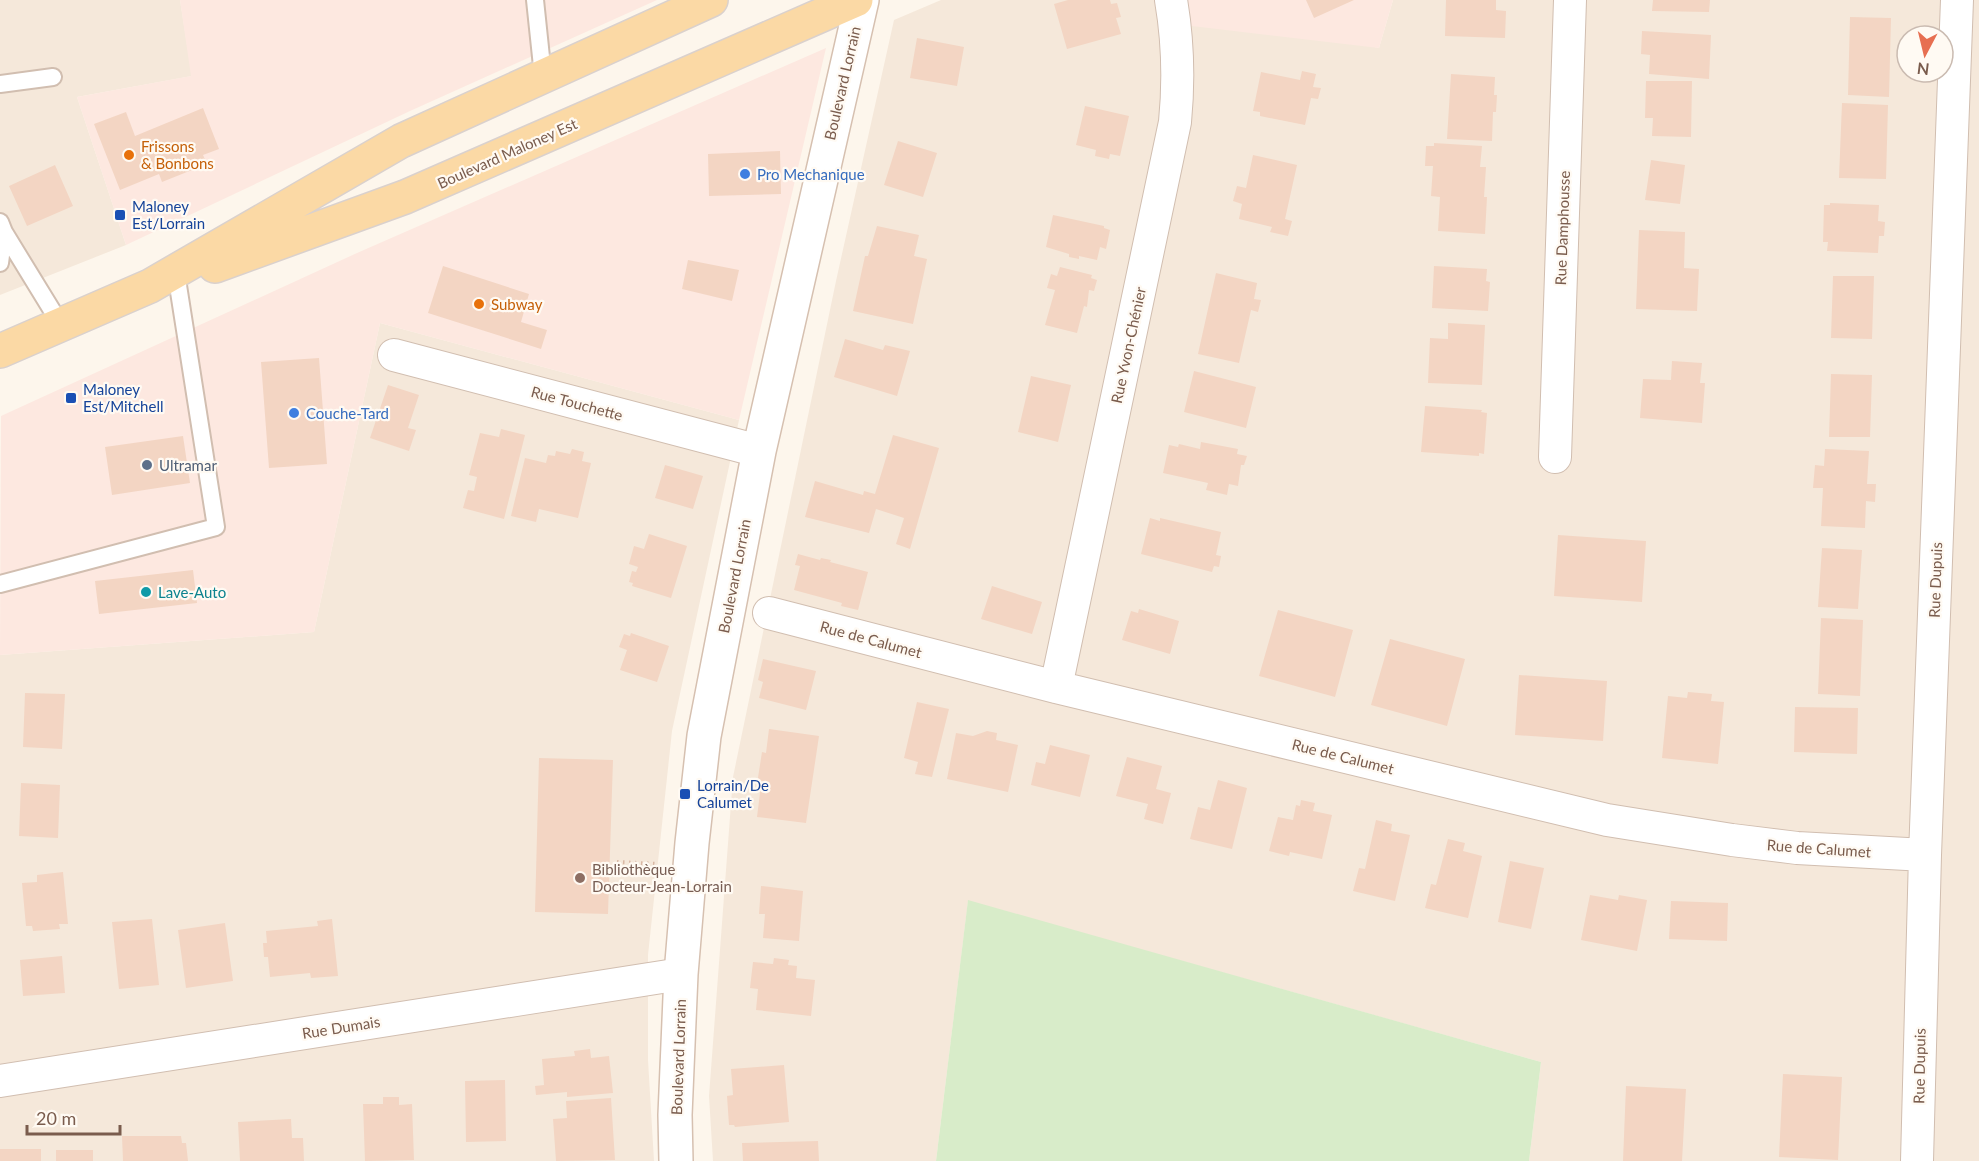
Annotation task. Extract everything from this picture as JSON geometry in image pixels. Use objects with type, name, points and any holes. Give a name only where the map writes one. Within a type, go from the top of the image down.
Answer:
[{"type":"main road","name":"Boulevard Maloney Est","points":[[0,351],[164,283],[405,197],[856,0]]},
{"type":"main road","name":"Boulevard Lorrain","points":[[676,1161],[675,1115],[681,974],[705,725],[759,451],[862,0]]},
{"type":"main road","name":"Boulevard Maloney Est","points":[[164,283],[401,141],[695,4]]},
{"type":"street","name":"Rue Yvon-Chénier","points":[[1056,687],[1175,122],[1179,88],[1178,53],[1171,0]]},
{"type":"street","name":"Rue Damphousse","points":[[1555,457],[1570,0]]},
{"type":"street","name":"Rue Dupuis","points":[[1917,1161],[1924,855],[1957,0]]},
{"type":"street","name":"Rue Touchette","points":[[394,355],[759,451]]},
{"type":"street","name":"Rue de Calumet","points":[[769,613],[1056,687],[1606,820],[1797,848],[1924,855]]},
{"type":"street","name":"Rue Dumais","points":[[0,1081],[681,974]]},
{"type":"lane","points":[[535,0],[543,76]]},
{"type":"lane","points":[[0,84],[53,77]]},
{"type":"lane","points":[[0,263],[2,227]]},
{"type":"lane","points":[[2,227],[62,326]]},
{"type":"lane","points":[[0,584],[216,527],[164,283]]},
{"type":"path","points":[[617,862],[690,864]]},
{"type":"shaded area","points":[[0,0],[180,0],[192,76],[77,97],[126,245],[0,295]]},
{"type":"shaded area","points":[[180,0],[657,0],[410,111],[126,245],[77,97],[191,76]]},
{"type":"shaded area","points":[[941,0],[1169,0],[1379,48],[1393,0],[1979,0],[1979,1161],[1529,1161],[1541,1062],[968,901],[936,1161],[713,1161],[709,1096],[733,777],[836,281],[894,20]]},
{"type":"shaded area","points":[[1169,0],[1393,0],[1379,48],[1175,24]]},
{"type":"shaded area","points":[[826,48],[739,420],[380,323],[314,632],[0,655],[1,416],[357,253]]},
{"type":"shaded area","points":[[380,323],[739,420],[672,731],[648,955],[648,1060],[654,1161],[0,1161],[0,655],[314,632]]},
{"type":"green space","points":[[968,900],[1541,1062],[1529,1161],[936,1161]]},
{"type":"building","points":[[1068,0],[1110,0],[1111,4],[1117,3],[1121,17],[1116,18],[1121,34],[1067,49],[1054,4]]},
{"type":"building","points":[[1306,0],[1354,0],[1314,18]]},
{"type":"building","points":[[1446,0],[1496,0],[1496,10],[1506,11],[1505,38],[1445,36]]},
{"type":"building","points":[[1653,0],[1710,0],[1709,12],[1652,11]]},
{"type":"building","points":[[1850,17],[1891,18],[1889,97],[1848,95]]},
{"type":"building","points":[[1642,31],[1711,35],[1709,79],[1649,74],[1650,55],[1641,54]]},
{"type":"building","points":[[917,38],[964,47],[957,86],[910,78]]},
{"type":"building","points":[[1302,71],[1316,74],[1313,87],[1321,88],[1318,99],[1311,98],[1305,125],[1260,116],[1260,112],[1253,111],[1261,72],[1300,80]]},
{"type":"building","points":[[1451,74],[1495,77],[1494,95],[1497,95],[1496,112],[1493,112],[1492,141],[1447,139]]},
{"type":"building","points":[[1646,81],[1692,81],[1691,137],[1652,136],[1653,118],[1645,118]]},
{"type":"building","points":[[1842,103],[1888,105],[1886,179],[1839,178]]},
{"type":"building","points":[[1085,106],[1129,116],[1120,156],[1110,154],[1109,159],[1095,156],[1096,150],[1076,145]]},
{"type":"building","points":[[203,108],[219,149],[203,155],[207,164],[162,182],[159,174],[120,190],[94,124],[126,112],[135,136]]},
{"type":"building","points":[[898,141],[937,153],[923,197],[884,185]]},
{"type":"building","points":[[1434,143],[1482,146],[1480,167],[1486,167],[1485,234],[1438,231],[1440,197],[1431,196],[1433,166],[1425,166],[1426,146],[1434,146]]},
{"type":"building","name":"Pro Mechanique","points":[[780,151],[781,194],[709,196],[708,154]]},
{"type":"building","points":[[1253,155],[1297,165],[1285,219],[1292,221],[1288,236],[1270,232],[1272,227],[1239,219],[1242,204],[1233,201],[1237,186],[1246,188]]},
{"type":"building","points":[[1651,160],[1685,165],[1680,204],[1645,200]]},
{"type":"building","points":[[55,165],[73,206],[27,226],[9,186]]},
{"type":"building","points":[[1830,203],[1879,205],[1878,221],[1885,222],[1884,236],[1879,236],[1878,253],[1827,251],[1828,242],[1823,242],[1824,205],[1830,205]]},
{"type":"building","points":[[1053,215],[1104,226],[1110,230],[1106,249],[1100,247],[1097,260],[1079,256],[1079,259],[1069,257],[1069,254],[1046,247]]},
{"type":"building","points":[[877,226],[919,235],[914,256],[927,259],[913,324],[853,311],[865,256],[868,256]]},
{"type":"building","points":[[1639,230],[1685,232],[1684,268],[1699,269],[1697,311],[1636,309]]},
{"type":"building","points":[[688,260],[739,270],[732,301],[682,289]]},
{"type":"building","name":"Subway","points":[[443,266],[529,294],[521,322],[547,330],[541,349],[428,313]]},
{"type":"building","points":[[1434,266],[1487,269],[1486,281],[1490,282],[1488,311],[1432,308]]},
{"type":"building","points":[[1060,267],[1092,275],[1091,278],[1097,280],[1094,291],[1089,290],[1087,307],[1084,306],[1077,333],[1045,325],[1055,290],[1047,288],[1051,274],[1057,276]]},
{"type":"building","points":[[1216,273],[1257,283],[1254,299],[1261,300],[1258,312],[1251,310],[1239,363],[1198,354]]},
{"type":"building","points":[[1833,276],[1874,276],[1872,339],[1831,338]]},
{"type":"building","points":[[1448,323],[1485,325],[1482,385],[1428,383],[1430,338],[1448,339]]},
{"type":"building","points":[[845,339],[883,350],[885,345],[910,351],[897,396],[834,377]]},
{"type":"building","name":"Couche-Tard","points":[[319,358],[327,464],[269,468],[261,362]]},
{"type":"building","points":[[1672,361],[1702,363],[1700,383],[1705,383],[1702,423],[1640,418],[1643,379],[1671,380]]},
{"type":"building","points":[[1194,371],[1256,387],[1246,428],[1184,412]]},
{"type":"building","points":[[1831,374],[1872,375],[1870,437],[1829,437]]},
{"type":"building","points":[[1031,376],[1071,385],[1058,442],[1018,432]]},
{"type":"building","points":[[388,385],[419,395],[408,428],[416,430],[409,451],[370,438]]},
{"type":"building","points":[[1425,406],[1482,410],[1481,412],[1487,413],[1484,454],[1479,453],[1479,456],[1421,452]]},
{"type":"building","points":[[501,429],[525,435],[504,519],[463,508],[468,490],[474,491],[477,477],[469,475],[480,433],[499,437]]},
{"type":"building","points":[[893,435],[939,448],[910,549],[896,544],[904,518],[876,509],[869,533],[805,517],[815,481],[863,495],[864,491],[875,494]]},
{"type":"building","name":"Ultramar","points":[[183,436],[190,483],[112,495],[105,447]]},
{"type":"building","points":[[1201,442],[1238,449],[1237,454],[1247,456],[1244,465],[1241,465],[1238,486],[1229,484],[1227,495],[1206,490],[1208,483],[1163,473],[1169,445],[1178,447],[1179,444],[1200,449]]},
{"type":"building","points":[[572,449],[584,452],[582,461],[591,463],[578,518],[539,509],[536,522],[511,516],[525,458],[546,463],[548,455],[555,456],[556,451],[570,454]]},
{"type":"building","points":[[1825,449],[1869,451],[1867,484],[1876,484],[1875,502],[1866,501],[1865,528],[1821,526],[1823,488],[1813,488],[1815,465],[1824,466]]},
{"type":"building","points":[[665,465],[703,476],[693,509],[655,498]]},
{"type":"building","points":[[1150,518],[1160,521],[1160,518],[1221,532],[1216,555],[1221,556],[1219,567],[1214,566],[1212,572],[1141,554]]},
{"type":"building","points":[[649,534],[687,546],[671,598],[632,586],[633,583],[629,582],[632,571],[636,572],[638,567],[629,564],[634,546],[644,549]]},
{"type":"building","points":[[1558,535],[1646,541],[1642,602],[1554,596]]},
{"type":"building","points":[[1822,548],[1862,550],[1858,609],[1818,607]]},
{"type":"building","points":[[798,554],[820,560],[821,558],[831,560],[830,562],[868,572],[858,610],[841,606],[842,603],[794,590],[800,566],[795,565]]},
{"type":"building","name":"Lave-Auto","points":[[193,570],[197,603],[99,614],[95,581]]},
{"type":"building","points":[[992,586],[1042,602],[1032,634],[981,619]]},
{"type":"building","points":[[1139,609],[1179,621],[1170,654],[1122,640],[1131,611],[1138,613]]},
{"type":"building","points":[[1278,610],[1353,630],[1335,697],[1259,676]]},
{"type":"building","points":[[1821,618],[1863,620],[1860,696],[1818,694]]},
{"type":"building","points":[[631,633],[669,646],[657,682],[620,670],[627,650],[619,647],[624,634],[630,636]]},
{"type":"building","points":[[1390,639],[1465,659],[1447,726],[1371,705]]},
{"type":"building","points":[[763,659],[816,671],[806,710],[759,698],[763,682],[758,680]]},
{"type":"building","points":[[1519,675],[1607,681],[1603,741],[1515,735]]},
{"type":"building","points":[[1688,692],[1712,694],[1711,701],[1724,702],[1718,764],[1662,758],[1668,696],[1687,698]]},
{"type":"building","points":[[25,693],[65,694],[62,749],[23,747]]},
{"type":"building","points":[[917,702],[949,709],[932,777],[915,774],[918,762],[904,758]]},
{"type":"building","points":[[1795,707],[1858,708],[1857,754],[1794,752]]},
{"type":"building","points":[[769,729],[819,736],[806,823],[757,817],[761,785],[757,784],[762,752],[766,753]]},
{"type":"building","points":[[987,731],[997,733],[996,740],[1018,745],[1008,792],[947,779],[956,733],[973,736]]},
{"type":"building","points":[[1050,745],[1090,755],[1080,797],[1031,785],[1036,762],[1045,764]]},
{"type":"building","points":[[1127,757],[1162,766],[1156,789],[1171,793],[1163,824],[1144,819],[1148,804],[1116,796]]},
{"type":"building","points":[[539,758],[613,760],[608,914],[535,912]]},
{"type":"building","points":[[1218,780],[1247,788],[1232,849],[1190,839],[1198,807],[1210,810]]},
{"type":"building","points":[[21,783],[60,785],[58,838],[19,836]]},
{"type":"building","points":[[1301,800],[1315,803],[1313,811],[1332,815],[1322,859],[1290,852],[1289,856],[1269,851],[1278,817],[1293,820],[1296,805],[1300,806]]},
{"type":"building","points":[[1376,820],[1392,824],[1391,831],[1410,835],[1395,901],[1353,891],[1359,868],[1365,869]]},
{"type":"building","points":[[1448,839],[1465,843],[1463,851],[1482,856],[1468,918],[1425,908],[1431,884],[1436,885]]},
{"type":"building","points":[[1510,861],[1544,868],[1531,929],[1498,922]]},
{"type":"building","points":[[63,872],[68,924],[59,924],[60,929],[33,931],[32,926],[26,926],[22,883],[37,882],[37,875]]},
{"type":"building","points":[[761,886],[803,891],[799,941],[763,938],[765,914],[759,914]]},
{"type":"building","points":[[1590,895],[1618,900],[1619,895],[1647,900],[1637,951],[1581,940]]},
{"type":"building","points":[[1671,901],[1728,903],[1727,941],[1669,939]]},
{"type":"building","points":[[152,919],[159,985],[119,989],[112,922]]},
{"type":"building","points":[[332,919],[338,976],[311,978],[310,973],[270,977],[268,957],[264,957],[263,943],[267,943],[266,931],[318,926],[317,921]]},
{"type":"building","points":[[225,923],[233,981],[186,988],[178,930]]},
{"type":"building","points":[[62,956],[65,993],[23,996],[20,960]]},
{"type":"building","points":[[774,958],[789,960],[788,965],[797,966],[796,978],[815,980],[811,1016],[756,1010],[758,989],[750,988],[753,962],[773,964]]},
{"type":"building","points":[[590,1049],[591,1058],[609,1056],[613,1093],[567,1097],[567,1092],[536,1095],[535,1086],[544,1085],[542,1059],[575,1056],[574,1051]]},
{"type":"building","points":[[784,1065],[789,1122],[735,1127],[729,1125],[727,1096],[733,1095],[731,1069]]},
{"type":"building","points":[[1783,1074],[1842,1077],[1838,1160],[1779,1157]]},
{"type":"building","points":[[505,1080],[506,1141],[466,1142],[465,1081]]},
{"type":"building","points":[[1626,1086],[1686,1089],[1682,1161],[1623,1161]]},
{"type":"building","points":[[383,1097],[399,1097],[399,1105],[412,1104],[414,1160],[365,1161],[363,1104],[383,1104]]},
{"type":"building","points":[[611,1098],[615,1160],[556,1161],[553,1119],[567,1118],[566,1101]]},
{"type":"building","points":[[291,1119],[292,1138],[303,1138],[304,1161],[240,1161],[238,1122]]},
{"type":"building","points":[[122,1136],[181,1136],[182,1143],[186,1143],[188,1161],[123,1161]]},
{"type":"building","points":[[818,1141],[819,1161],[743,1161],[742,1143]]},
{"type":"building","points":[[0,1149],[41,1149],[41,1161],[0,1161]]},
{"type":"building","points":[[56,1150],[93,1150],[93,1161],[56,1161]]},
{"type":"place","name":"Frissons & Bonbons","points":[[129,155]]},
{"type":"place","name":"Pro Mechanique","points":[[745,174]]},
{"type":"place","name":"Maloney Est/Lorrain","points":[[120,215]]},
{"type":"place","name":"Subway","points":[[479,304]]},
{"type":"place","name":"Maloney Est/Mitchell","points":[[71,398]]},
{"type":"place","name":"Couche-Tard","points":[[294,413]]},
{"type":"place","name":"Ultramar","points":[[147,465]]},
{"type":"place","name":"Lave-Auto","points":[[146,592]]},
{"type":"place","name":"Lorrain/De Calumet","points":[[685,794]]},
{"type":"place","name":"Bibliothèque Docteur-Jean-Lorrain","points":[[580,878]]}]
